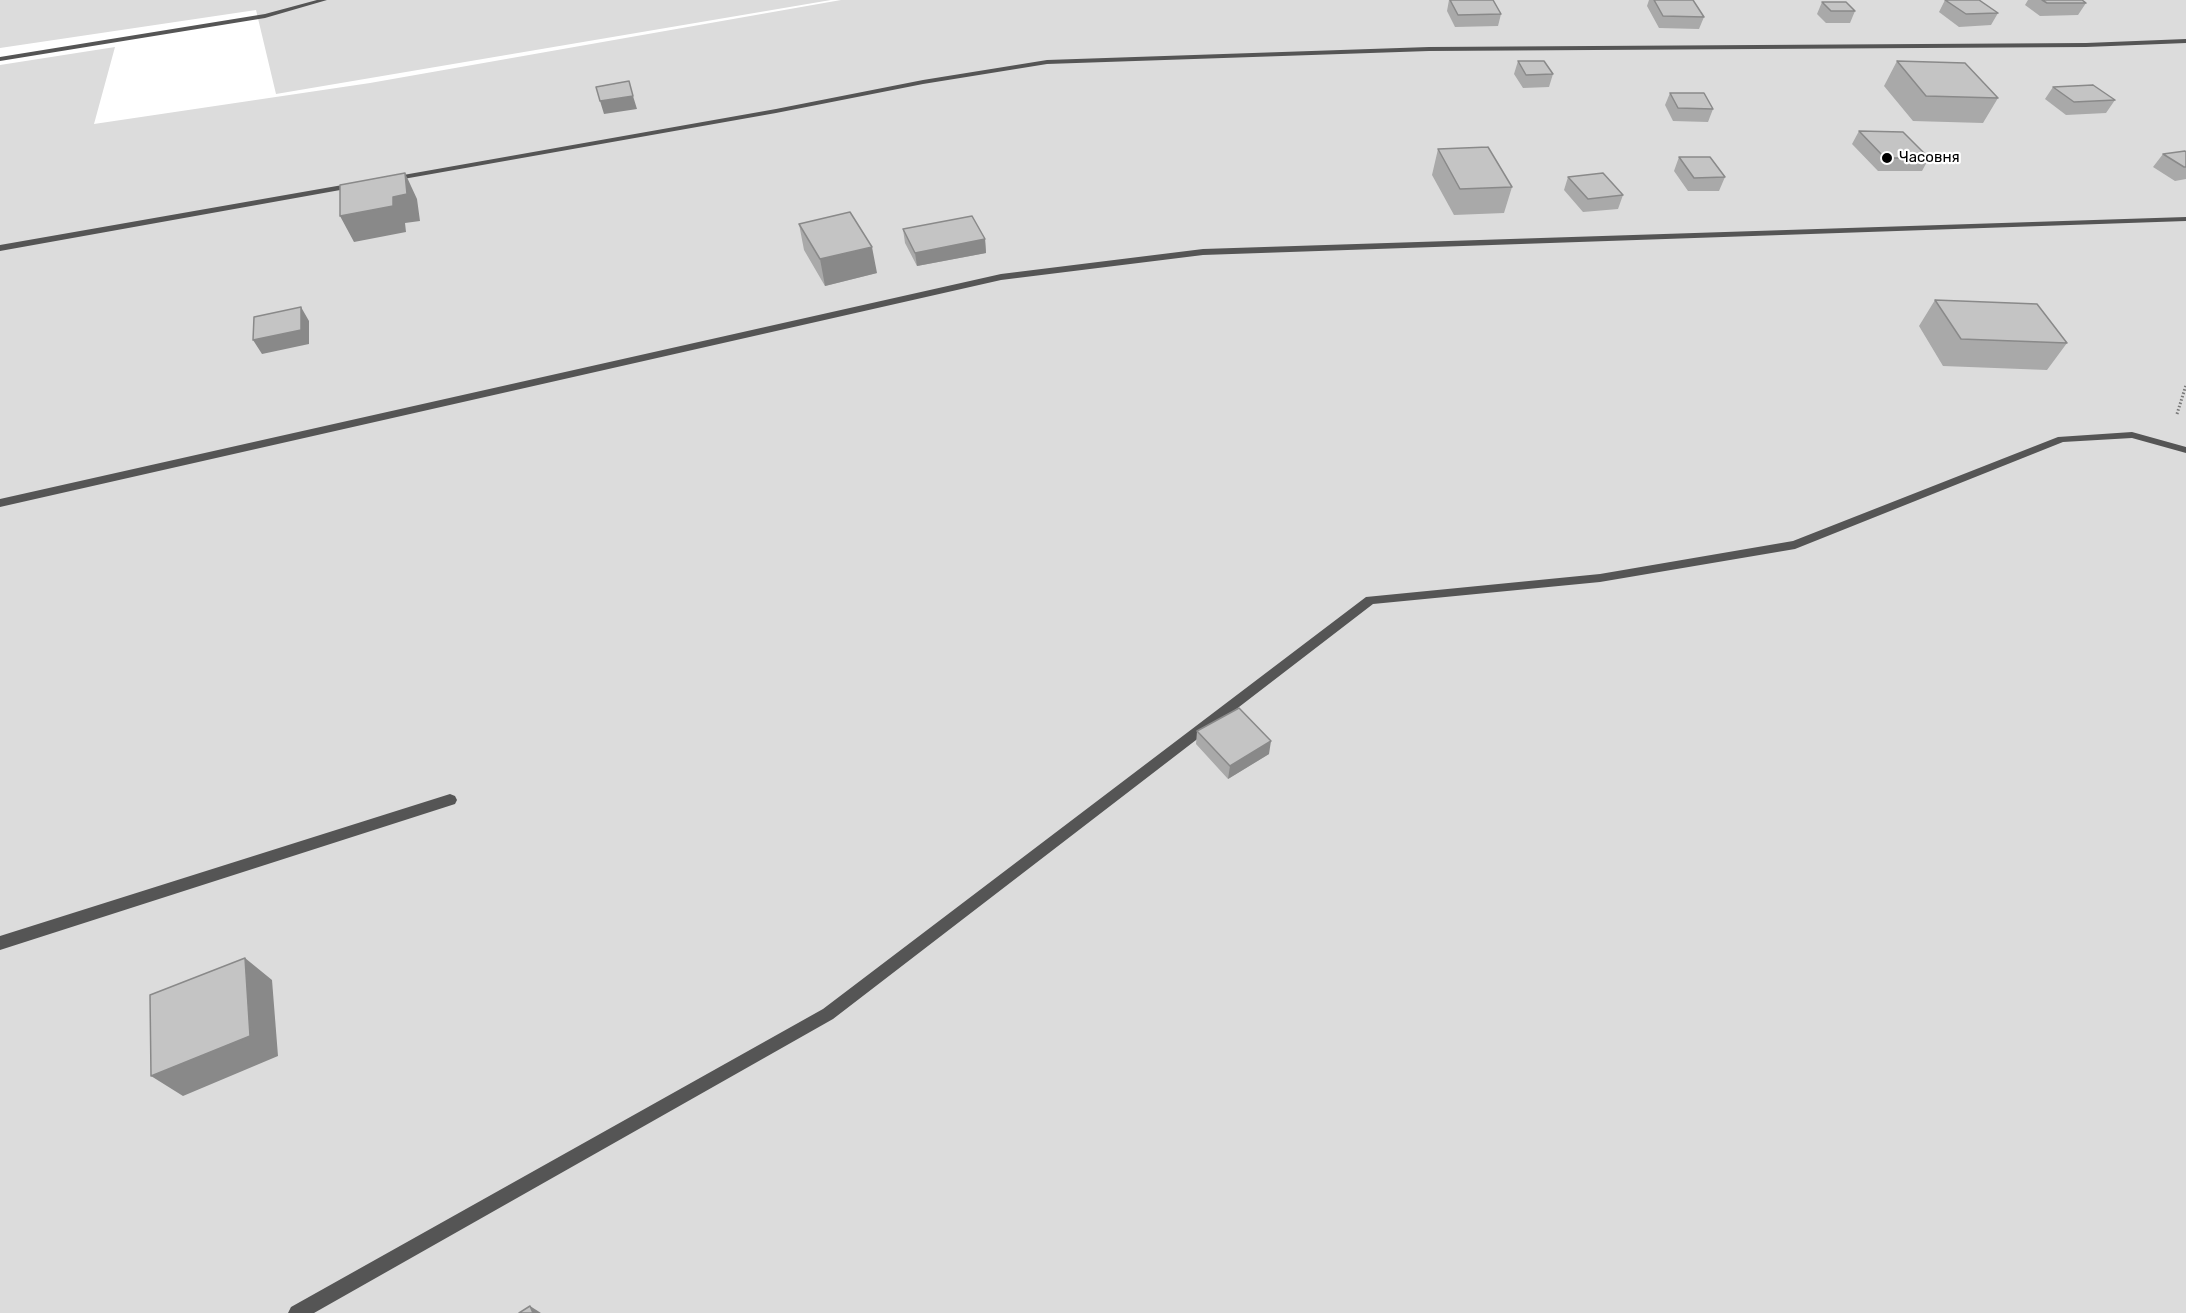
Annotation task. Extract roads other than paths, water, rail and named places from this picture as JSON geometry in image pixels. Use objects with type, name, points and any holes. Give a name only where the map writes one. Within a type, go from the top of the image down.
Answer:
[{"type":"street","points":[[0,59],[265,16],[324,0]]},
{"type":"street","points":[[388,180],[776,111],[923,81],[1047,62],[1429,49],[2086,45],[2186,41]]},
{"type":"street","points":[[0,248],[364,184]]},
{"type":"street","points":[[0,503],[1001,277],[1203,252],[2186,219]]},
{"type":"street","points":[[297,1313],[828,1014],[1370,600],[1600,578],[1795,545],[2062,439],[2132,435],[2186,450]]},
{"type":"street","points":[[0,943],[450,800]]},
{"type":"place","name":"Часовня","points":[[1887,158]]}]
